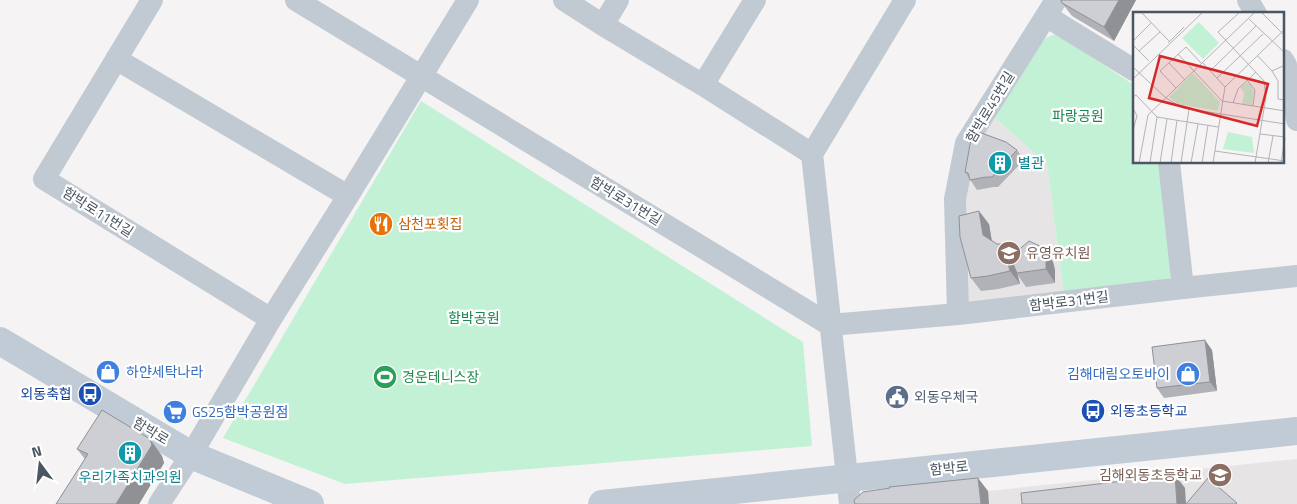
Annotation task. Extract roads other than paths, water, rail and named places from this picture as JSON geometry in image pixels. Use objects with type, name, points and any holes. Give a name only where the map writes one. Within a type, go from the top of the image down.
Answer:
[{"type":"street","name":"함박로11번길","points":[[152,0],[44,179],[271,319]]},
{"type":"street","points":[[296,0],[422,76]]},
{"type":"street","points":[[159,504],[191,455],[271,319],[468,0]]},
{"type":"street","points":[[564,0],[812,154]]},
{"type":"street","points":[[603,25],[618,0]]},
{"type":"street","points":[[703,85],[755,0]]},
{"type":"street","points":[[848,491],[812,154],[905,0]]},
{"type":"street","points":[[1248,0],[1255,12]]},
{"type":"street","points":[[1051,8],[1133,69]]},
{"type":"street","name":"함박로45번길","points":[[958,314],[955,199],[966,143],[1051,8]]},
{"type":"street","points":[[116,59],[348,196]]},
{"type":"street","points":[[1284,61],[1297,120]]},
{"type":"street","name":"함박로31번길","points":[[422,76],[830,325],[958,314],[1297,276]]},
{"type":"street","points":[[1169,164],[1183,288]]},
{"type":"street","name":"함박로","points":[[0,341],[191,455],[310,504]]},
{"type":"street","name":"함박로","points":[[602,504],[848,491],[1297,431]]},
{"type":"place","name":"별관","points":[[1000,163]]},
{"type":"place","name":"삼천포횟집","points":[[381,224]]},
{"type":"place","name":"유영유치원","points":[[1009,253]]},
{"type":"place","name":"하얀세탁나라","points":[[108,372]]},
{"type":"place","name":"김해대림오토바이","points":[[1188,374]]},
{"type":"place","name":"경운테니스장","points":[[385,377]]},
{"type":"place","name":"외동축협","points":[[90,394]]},
{"type":"place","name":"외동우체국","points":[[897,397]]},
{"type":"place","name":"외동초등학교","points":[[1093,411]]},
{"type":"place","name":"GS25함박공원점","points":[[175,412]]},
{"type":"place","name":"우리가족치과의원","points":[[130,453]]},
{"type":"place","name":"김해외동초등학교","points":[[1220,475]]},
{"type":"park label","name":"파랑공원","points":[[1078,116]]},
{"type":"park label","name":"함박공원","points":[[474,318]]}]
